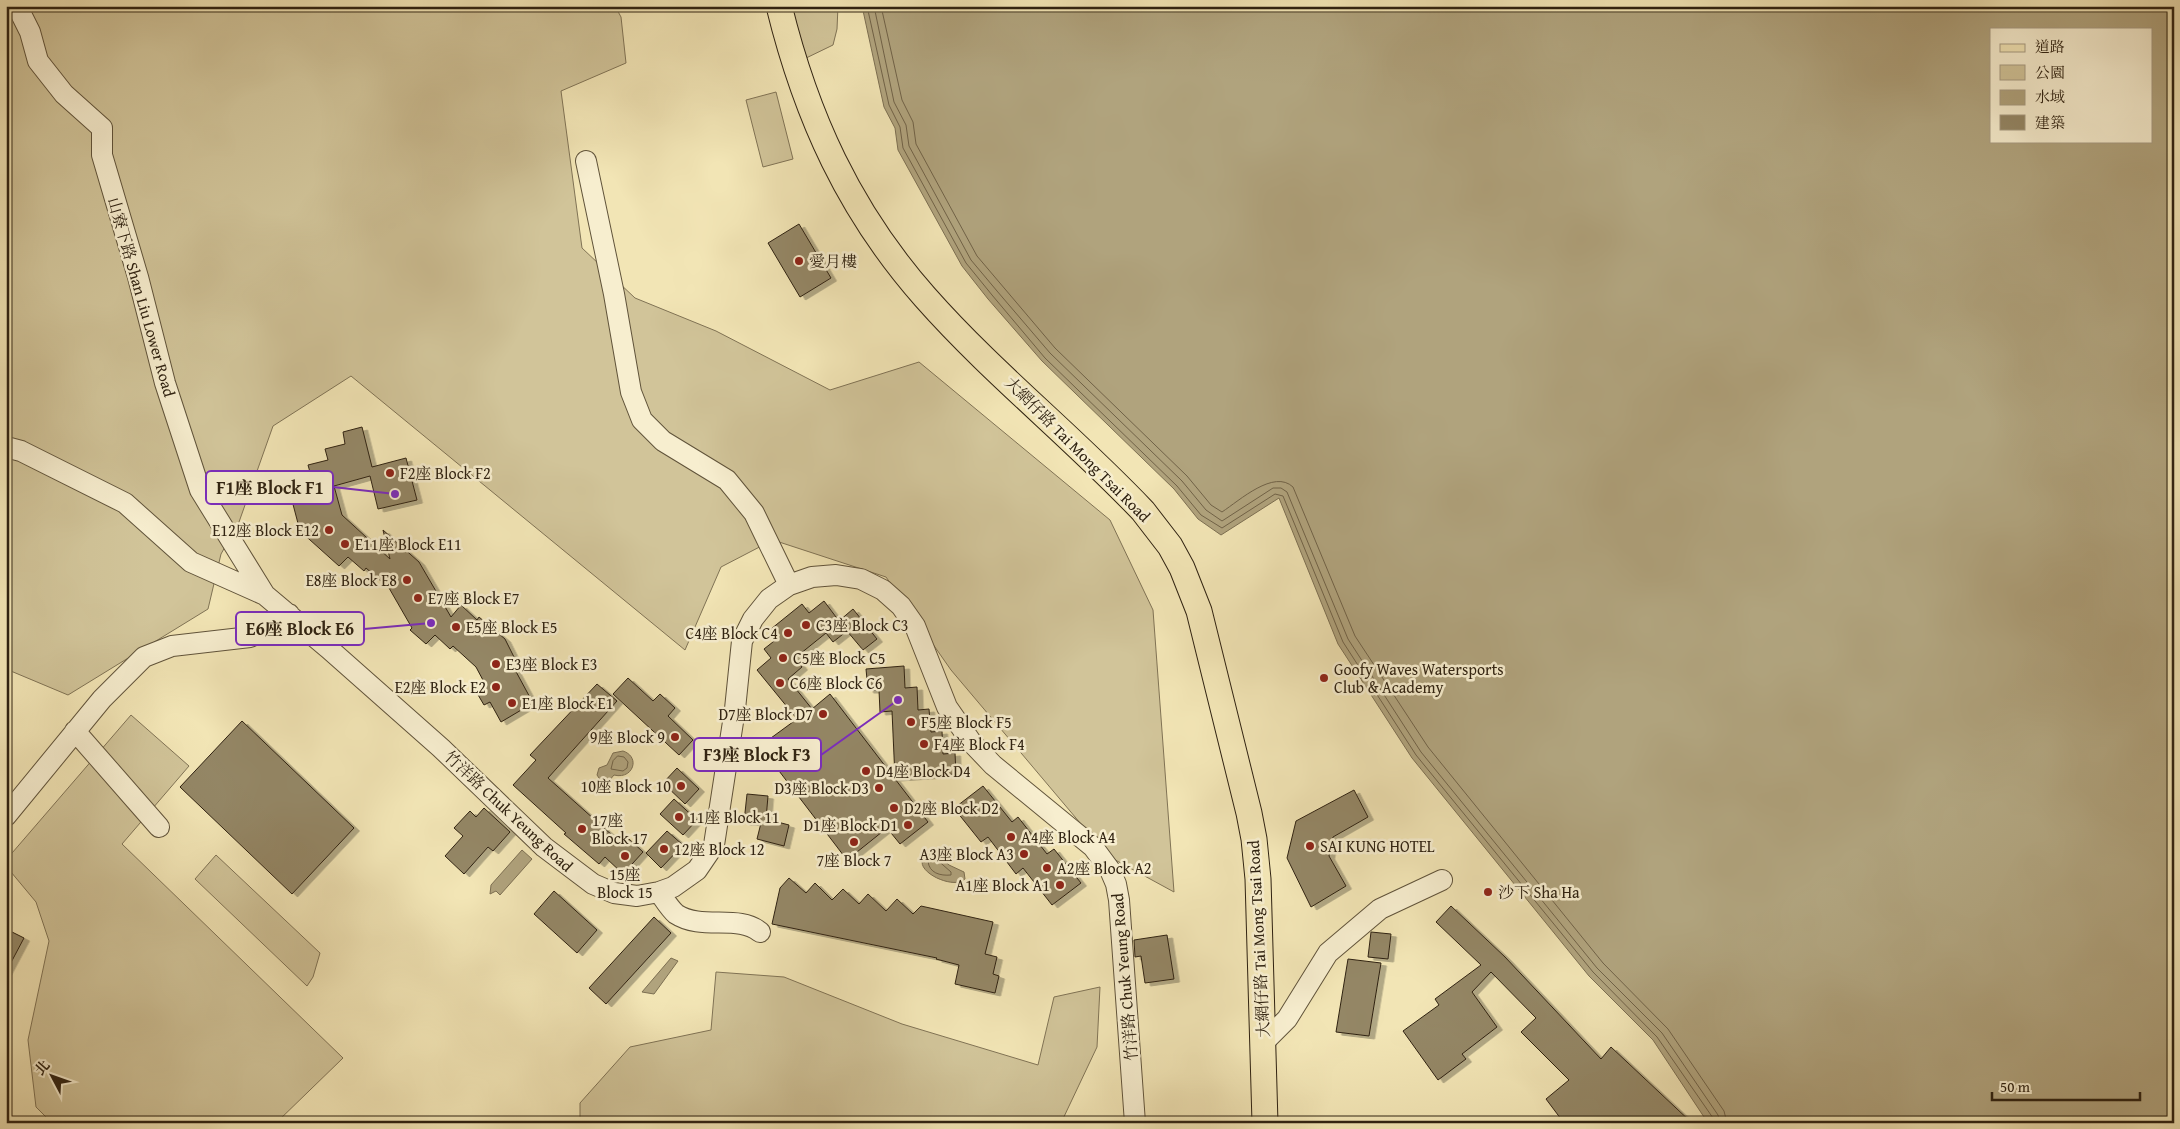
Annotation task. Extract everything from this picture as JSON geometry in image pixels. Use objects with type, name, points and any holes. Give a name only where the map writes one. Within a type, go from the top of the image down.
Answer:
[{"type":"main road","name":"大網仔路 Tai Mong Tsai Road","points":[[779,6],[803,89],[826,148],[852,196],[893,257],[949,322],[1143,511],[1170,546],[1182,568],[1204,626],[1254,839],[1258,880],[1266,1123]]},
{"type":"street","name":"山寮下路 Shan Liu Lower Road","points":[[17,6],[30,32],[38,60],[64,94],[102,128],[102,155],[138,277],[165,382],[200,490],[265,595]]},
{"type":"street","points":[[586,162],[614,294],[631,392],[642,420],[663,441],[728,480],[754,513],[789,585]]},
{"type":"street","name":"竹洋路 Chuk Yeung Road","points":[[6,447],[21,450],[125,503],[191,562],[265,595],[441,748],[544,847],[582,877],[614,893],[637,896],[659,892],[679,883],[697,870],[714,845],[735,709],[742,641],[753,618],[769,599],[789,585],[812,577],[836,575],[861,579],[883,590],[901,606],[915,626],[947,707],[972,743],[993,765],[1093,847],[1102,857],[1116,884],[1120,900],[1135,1123]]},
{"type":"street","points":[[6,816],[102,699],[144,657],[172,646],[250,637],[265,630],[289,614]]},
{"type":"street","points":[[75,731],[159,826]]},
{"type":"street","points":[[1263,1043],[1287,1019],[1328,953],[1380,909],[1442,880]]},
{"type":"street","points":[[659,892],[675,913],[694,922],[751,925],[760,932]]},
{"type":"green space","points":[[6,6],[615,6],[621,17],[626,63],[561,91],[582,248],[635,298],[716,331],[830,390],[919,362],[1110,520],[1153,610],[1174,892],[1108,856],[951,670],[886,577],[773,540],[721,567],[685,650],[351,376],[273,426],[239,522],[221,554],[208,609],[68,695],[6,669]]},
{"type":"green space","points":[[790,6],[838,6],[837,29],[833,45],[802,60]]},
{"type":"green space","points":[[776,92],[793,159],[763,167],[746,100]]},
{"type":"green space","points":[[131,715],[189,766],[122,844],[343,1058],[276,1123],[52,1123],[36,1107],[28,1040],[49,941],[36,902],[6,866],[6,860]]},
{"type":"green space","points":[[216,855],[320,953],[313,977],[307,986],[195,879]]},
{"type":"green space","points":[[716,972],[784,977],[902,1024],[1038,1065],[1054,997],[1100,987],[1097,1047],[1061,1123],[580,1123],[580,1103],[630,1047],[711,1030]]},
{"type":"water","points":[[862,6],[2174,6],[2174,1123],[1711,1123],[1704,1117],[1653,1040],[1589,976],[1412,758],[1338,644],[1279,498],[1221,535],[1198,519],[1174,489],[1042,361],[962,266],[898,150],[895,128],[884,107]]},
{"type":"water","points":[[623,751],[632,758],[633,763],[630,771],[621,776],[614,775],[608,782],[601,781],[597,775],[599,768],[607,765],[613,753]]},
{"type":"water","points":[[522,850],[532,859],[500,895],[496,891],[490,894],[491,885]]},
{"type":"water","points":[[931,853],[936,853],[949,865],[964,872],[965,879],[959,882],[950,882],[932,875],[922,864],[924,858]]},
{"type":"water","points":[[671,958],[678,961],[654,994],[642,992]]},
{"type":"building","name":"愛月樓","points":[[799,224],[831,278],[800,297],[768,243]]},
{"type":"building","points":[[362,427],[372,467],[406,458],[417,500],[378,509],[370,476],[334,486],[342,515],[390,559],[383,530],[419,562],[451,617],[461,605],[477,620],[479,617],[505,639],[517,663],[513,666],[533,703],[501,722],[490,702],[484,705],[474,688],[484,682],[476,667],[453,646],[450,649],[435,635],[426,644],[410,630],[412,628],[389,588],[366,568],[364,571],[348,557],[339,566],[300,531],[289,489],[313,483],[308,465],[328,460],[325,449],[345,444],[343,432]]},
{"type":"building","points":[[824,601],[839,621],[853,609],[877,639],[863,650],[847,631],[833,642],[826,633],[795,658],[802,667],[788,679],[812,709],[830,694],[928,822],[900,844],[887,828],[847,860],[760,746],[797,719],[757,670],[771,658],[764,649],[778,638],[771,629],[802,604],[809,613]]},
{"type":"building","points":[[904,666],[905,688],[917,687],[918,710],[929,709],[931,732],[942,731],[943,754],[955,753],[956,774],[895,778],[892,711],[880,712],[879,690],[868,690],[866,669]]},
{"type":"building","points":[[628,678],[653,701],[660,694],[675,708],[668,716],[693,740],[679,755],[613,694]]},
{"type":"building","points":[[597,684],[617,701],[548,778],[622,844],[628,838],[643,852],[623,874],[605,857],[599,864],[564,834],[566,833],[513,785],[536,760],[530,755]]},
{"type":"building","points":[[242,721],[354,828],[292,894],[180,787]]},
{"type":"building","name":"10座 Block 10","points":[[677,768],[699,789],[685,804],[663,783]]},
{"type":"building","points":[[983,786],[1012,822],[1018,817],[1047,854],[1054,849],[1081,883],[1052,905],[1023,868],[1016,874],[988,837],[981,842],[957,812],[957,806]]},
{"type":"building","name":"SAI KUNG HOTEL","points":[[1354,790],[1368,817],[1333,837],[1329,856],[1346,886],[1311,907],[1287,858],[1296,821]]},
{"type":"building","points":[[747,794],[768,796],[766,819],[789,825],[784,846],[757,839],[761,823],[744,822]]},
{"type":"building","name":"11座 Block 11","points":[[674,799],[697,820],[683,835],[660,814]]},
{"type":"building","points":[[484,808],[510,832],[493,851],[488,847],[464,874],[445,856],[463,836],[454,828],[470,811],[476,817]]},
{"type":"building","name":"12座 Block 12","points":[[667,831],[683,845],[661,868],[646,853]]},
{"type":"building","points":[[789,878],[806,893],[815,883],[832,900],[843,889],[859,904],[868,894],[886,911],[897,899],[913,914],[921,906],[993,922],[985,954],[997,957],[993,974],[999,976],[995,993],[955,984],[959,965],[937,958],[772,924],[780,888]]},
{"type":"building","points":[[554,891],[597,930],[577,953],[534,914]]},
{"type":"building","points":[[1451,906],[1505,957],[1601,1059],[1611,1047],[1692,1123],[1564,1123],[1546,1099],[1569,1080],[1521,1032],[1536,1018],[1491,972],[1472,992],[1497,1027],[1462,1054],[1466,1059],[1438,1080],[1403,1031],[1439,1005],[1435,999],[1481,965],[1436,922]]},
{"type":"building","points":[[654,917],[671,933],[606,1004],[589,988]]},
{"type":"building","points":[[6,929],[24,938],[6,972]]},
{"type":"building","points":[[1371,932],[1391,934],[1388,959],[1368,957]]},
{"type":"building","points":[[1167,935],[1174,979],[1145,983],[1141,956],[1135,957],[1134,940]]},
{"type":"building","points":[[1348,959],[1381,963],[1369,1036],[1336,1032]]},
{"type":"place","name":"愛月樓","points":[[799,261]]},
{"type":"place","name":"F2座 Block F2","points":[[390,473]]},
{"type":"place","name":"F1座 Block F1","points":[[395,494]]},
{"type":"place","name":"E12座 Block E12","points":[[329,530]]},
{"type":"place","name":"E11座 Block E11","points":[[345,544]]},
{"type":"place","name":"E8座 Block E8","points":[[407,580]]},
{"type":"place","name":"E7座 Block E7","points":[[418,598]]},
{"type":"place","name":"E6座 Block E6","points":[[431,623]]},
{"type":"place","name":"C3座 Block C3","points":[[806,625]]},
{"type":"place","name":"E5座 Block E5","points":[[456,627]]},
{"type":"place","name":"C4座 Block C4","points":[[788,633]]},
{"type":"place","name":"C5座 Block C5","points":[[783,658]]},
{"type":"place","name":"E3座 Block E3","points":[[496,664]]},
{"type":"place","name":"Goofy Waves Watersports Club & Academy","points":[[1324,678]]},
{"type":"place","name":"C6座 Block C6","points":[[780,683]]},
{"type":"place","name":"E2座 Block E2","points":[[496,687]]},
{"type":"place","name":"F3座 Block F3","points":[[898,700]]},
{"type":"place","name":"E1座 Block E1","points":[[512,703]]},
{"type":"place","name":"D7座 Block D7","points":[[823,714]]},
{"type":"place","name":"F5座 Block F5","points":[[911,722]]},
{"type":"place","name":"9座 Block 9","points":[[675,737]]},
{"type":"place","name":"F4座 Block F4","points":[[924,744]]},
{"type":"place","name":"D4座 Block D4","points":[[866,771]]},
{"type":"place","name":"10座 Block 10","points":[[681,786]]},
{"type":"place","name":"D3座 Block D3","points":[[879,788]]},
{"type":"place","name":"D2座 Block D2","points":[[894,808]]},
{"type":"place","name":"11座 Block 11","points":[[679,817]]},
{"type":"place","name":"D1座 Block D1","points":[[908,825]]},
{"type":"place","name":"17座 Block 17","points":[[582,829]]},
{"type":"place","name":"A4座 Block A4","points":[[1011,837]]},
{"type":"place","name":"7座 Block 7","points":[[854,842]]},
{"type":"place","name":"SAI KUNG HOTEL","points":[[1310,846]]},
{"type":"place","name":"12座 Block 12","points":[[664,849]]},
{"type":"place","name":"A3座 Block A3","points":[[1024,854]]},
{"type":"place","name":"15座 Block 15","points":[[625,856]]},
{"type":"place","name":"A2座 Block A2","points":[[1047,868]]},
{"type":"place","name":"A1座 Block A1","points":[[1060,885]]},
{"type":"place","name":"沙下 Sha Ha","points":[[1488,892]]}]
